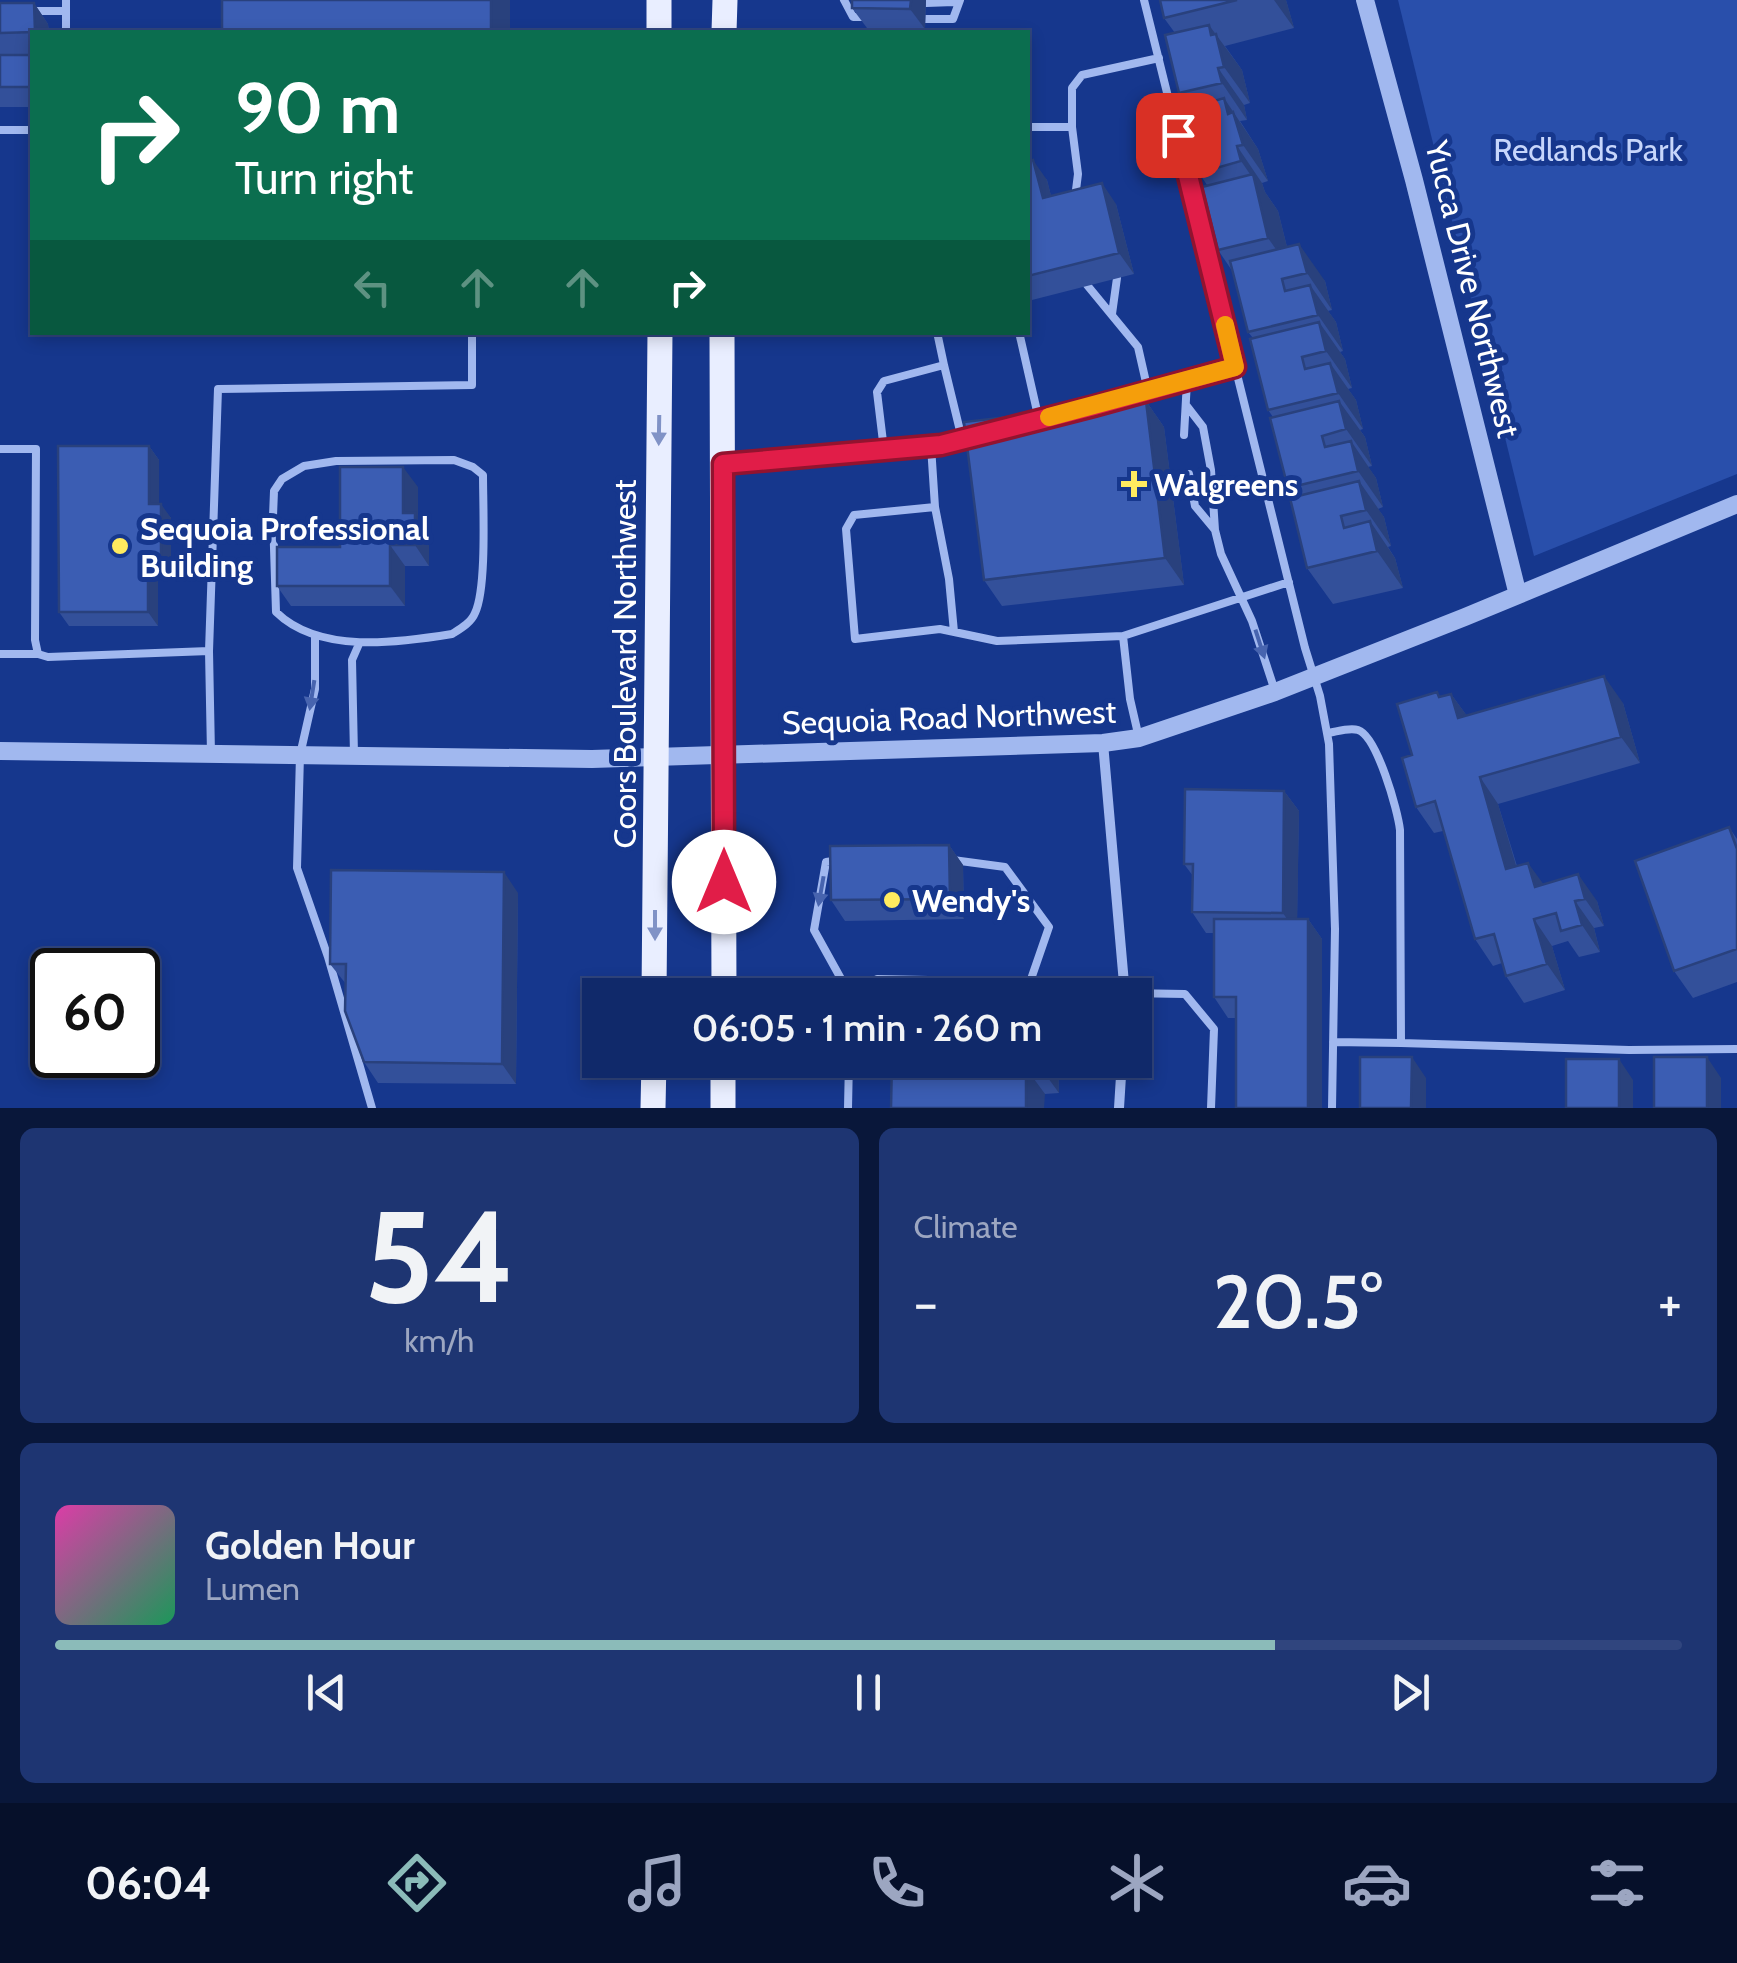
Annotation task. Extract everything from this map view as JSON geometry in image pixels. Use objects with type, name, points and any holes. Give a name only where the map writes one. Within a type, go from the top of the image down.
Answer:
[{"type":"main road","points":[[659,0],[659,30]]},
{"type":"main road","points":[[724,30],[725,0]]},
{"type":"main road","name":"Coors Boulevard Northwest","points":[[654,978],[660,335]]},
{"type":"main road","points":[[722,335],[724,978]]},
{"type":"main road","points":[[653,1108],[654,1078]]},
{"type":"main road","points":[[723,1078],[723,1108]]},
{"type":"street","name":"Yucca Drive Northwest","points":[[1365,0],[1518,595]]},
{"type":"street","name":"Sequoia Road Northwest","points":[[0,751],[592,759],[1103,743],[1139,738],[1313,678],[1737,504]]},
{"type":"street","points":[[1103,743],[1125,978]]},
{"type":"street","points":[[1119,1108],[1121,1078]]},
{"type":"lane","points":[[66,0],[66,30]]},
{"type":"lane","points":[[926,3],[958,0]]},
{"type":"lane","points":[[925,18],[953,18],[958,0]]},
{"type":"lane","points":[[1144,0],[1327,734],[1334,929],[1332,1108]]},
{"type":"lane","points":[[850,1],[853,17],[867,17]]},
{"type":"lane","points":[[16,11],[66,11]]},
{"type":"lane","points":[[1074,202],[1078,174],[1072,88],[1082,75],[1158,58]]},
{"type":"lane","points":[[1030,127],[1072,128]]},
{"type":"lane","points":[[0,130],[30,130]]},
{"type":"lane","points":[[1078,174],[1086,185]]},
{"type":"lane","points":[[1112,314],[1117,278]]},
{"type":"lane","points":[[1087,285],[1138,346],[1148,391]]},
{"type":"lane","points":[[211,754],[209,651],[218,389],[472,385],[472,335]]},
{"type":"lane","points":[[939,335],[962,439]]},
{"type":"lane","points":[[1019,335],[1039,420]]},
{"type":"lane","points":[[884,450],[877,392],[884,381],[944,365]]},
{"type":"lane","points":[[1076,410],[1235,367]]},
{"type":"lane","points":[[1184,435],[1187,381]]},
{"type":"lane","points":[[1186,405],[1203,428],[1211,470],[1215,530],[1222,554],[1242,597],[1275,692]]},
{"type":"lane","points":[[1020,424],[1058,415]]},
{"type":"lane","points":[[723,464],[931,446],[981,434]]},
{"type":"lane","points":[[931,446],[934,508],[949,580],[954,632]]},
{"type":"lane","points":[[0,449],[36,448],[38,654]]},
{"type":"lane","points":[[454,460],[483,475],[482,583],[475,613],[464,626],[452,634],[359,644],[315,635],[287,624],[276,612],[274,491],[282,480],[304,466],[336,461],[454,460]]},
{"type":"lane","points":[[1189,474],[1195,506],[1215,530]]},
{"type":"lane","points":[[934,508],[854,515],[846,529],[855,639],[940,629],[996,641],[1123,636],[1289,582]]},
{"type":"lane","points":[[315,635],[315,689],[300,754],[297,868],[328,957],[372,1108]]},
{"type":"lane","points":[[1123,636],[1139,738]]},
{"type":"lane","points":[[354,755],[352,660],[359,644]]},
{"type":"lane","points":[[0,654],[48,657],[209,651]]},
{"type":"lane","points":[[1327,734],[1355,728],[1363,732],[1372,743],[1398,815],[1402,1043]]},
{"type":"lane","points":[[841,978],[814,930],[826,862],[844,860]]},
{"type":"lane","points":[[951,860],[1006,867],[1048,926],[1031,978]]},
{"type":"lane","points":[[1152,994],[1185,994],[1214,1028],[1211,1108]]},
{"type":"lane","points":[[1333,1042],[1737,1050]]},
{"type":"lane","points":[[848,1108],[849,1078]]},
{"type":"green space","name":"Redlands Park","points":[[1398,0],[1737,0],[1737,474],[1534,556]]},
{"type":"building","points":[[222,0],[491,0],[491,30],[222,30]]},
{"type":"building","points":[[852,0],[911,0],[910,9],[852,8]]},
{"type":"building","points":[[1160,0],[1237,0],[1164,18]]},
{"type":"building","points":[[0,3],[34,3],[35,30],[0,33]]},
{"type":"building","points":[[1209,25],[1211,35],[1216,34],[1224,67],[1218,68],[1222,83],[1179,93],[1165,35]]},
{"type":"building","points":[[0,55],[30,55],[30,87],[0,87]]},
{"type":"building","points":[[1224,98],[1228,114],[1233,112],[1243,145],[1237,146],[1241,161],[1199,173],[1181,111]]},
{"type":"building","points":[[1033,160],[1043,198],[1102,183],[1119,253],[1030,275]]},
{"type":"building","points":[[1253,174],[1268,238],[1218,250],[1202,187]]},
{"type":"building","points":[[1299,244],[1307,273],[1282,279],[1285,291],[1310,285],[1318,315],[1248,332],[1230,261]]},
{"type":"building","points":[[1319,322],[1326,351],[1302,357],[1305,369],[1330,363],[1338,393],[1268,410],[1250,339]]},
{"type":"building","name":"Walgreens","points":[[1146,401],[1165,558],[984,580],[964,422]]},
{"type":"building","points":[[1339,401],[1346,429],[1322,436],[1325,447],[1351,441],[1358,471],[1288,488],[1270,418]]},
{"type":"building","name":"Sequoia Professional Building","points":[[58,446],[149,446],[149,504],[161,504],[161,559],[148,559],[148,612],[59,612]]},
{"type":"building","points":[[340,467],[403,467],[403,513],[415,513],[415,545],[390,545],[390,586],[277,586],[277,547],[340,547]]},
{"type":"building","points":[[1359,481],[1366,510],[1341,516],[1344,528],[1370,521],[1377,551],[1307,568],[1290,498]]},
{"type":"building","points":[[1604,676],[1621,737],[1480,777],[1506,869],[1528,863],[1535,887],[1578,874],[1585,899],[1575,901],[1582,925],[1561,931],[1556,913],[1534,919],[1547,964],[1506,976],[1494,934],[1475,939],[1435,801],[1416,807],[1402,758],[1412,755],[1397,704],[1437,692],[1439,697],[1451,694],[1458,718]]},
{"type":"building","points":[[1185,789],[1284,791],[1283,913],[1192,912],[1193,864],[1184,864]]},
{"type":"building","points":[[1729,827],[1737,849],[1737,949],[1674,971],[1635,861]]},
{"type":"building","points":[[949,845],[950,899],[831,900],[830,846]]},
{"type":"building","points":[[331,870],[504,872],[502,1064],[364,1062],[345,1011],[346,964],[330,964]]},
{"type":"building","points":[[1214,919],[1308,919],[1308,1108],[1236,1108],[1236,997],[1214,997]]},
{"type":"building","points":[[1360,1057],[1412,1057],[1411,1108],[1360,1108]]},
{"type":"building","points":[[1654,1057],[1707,1057],[1707,1108],[1654,1108]]},
{"type":"building","points":[[1566,1059],[1619,1059],[1619,1108],[1566,1108]]},
{"type":"building","points":[[892,1078],[1026,1078],[1026,1108],[891,1108]]},
{"type":"slow traffic","points":[[1049,417],[1235,367],[1225,325]]},
{"type":"place","name":"Walgreens","points":[[1134,484]]},
{"type":"place","name":"Sequoia Professional Building","points":[[120,546]]},
{"type":"place","name":"Wendy's","points":[[892,900]]},
{"type":"route","points":[[724,882],[723,464],[941,445],[1235,367],[1178,135]]}]
